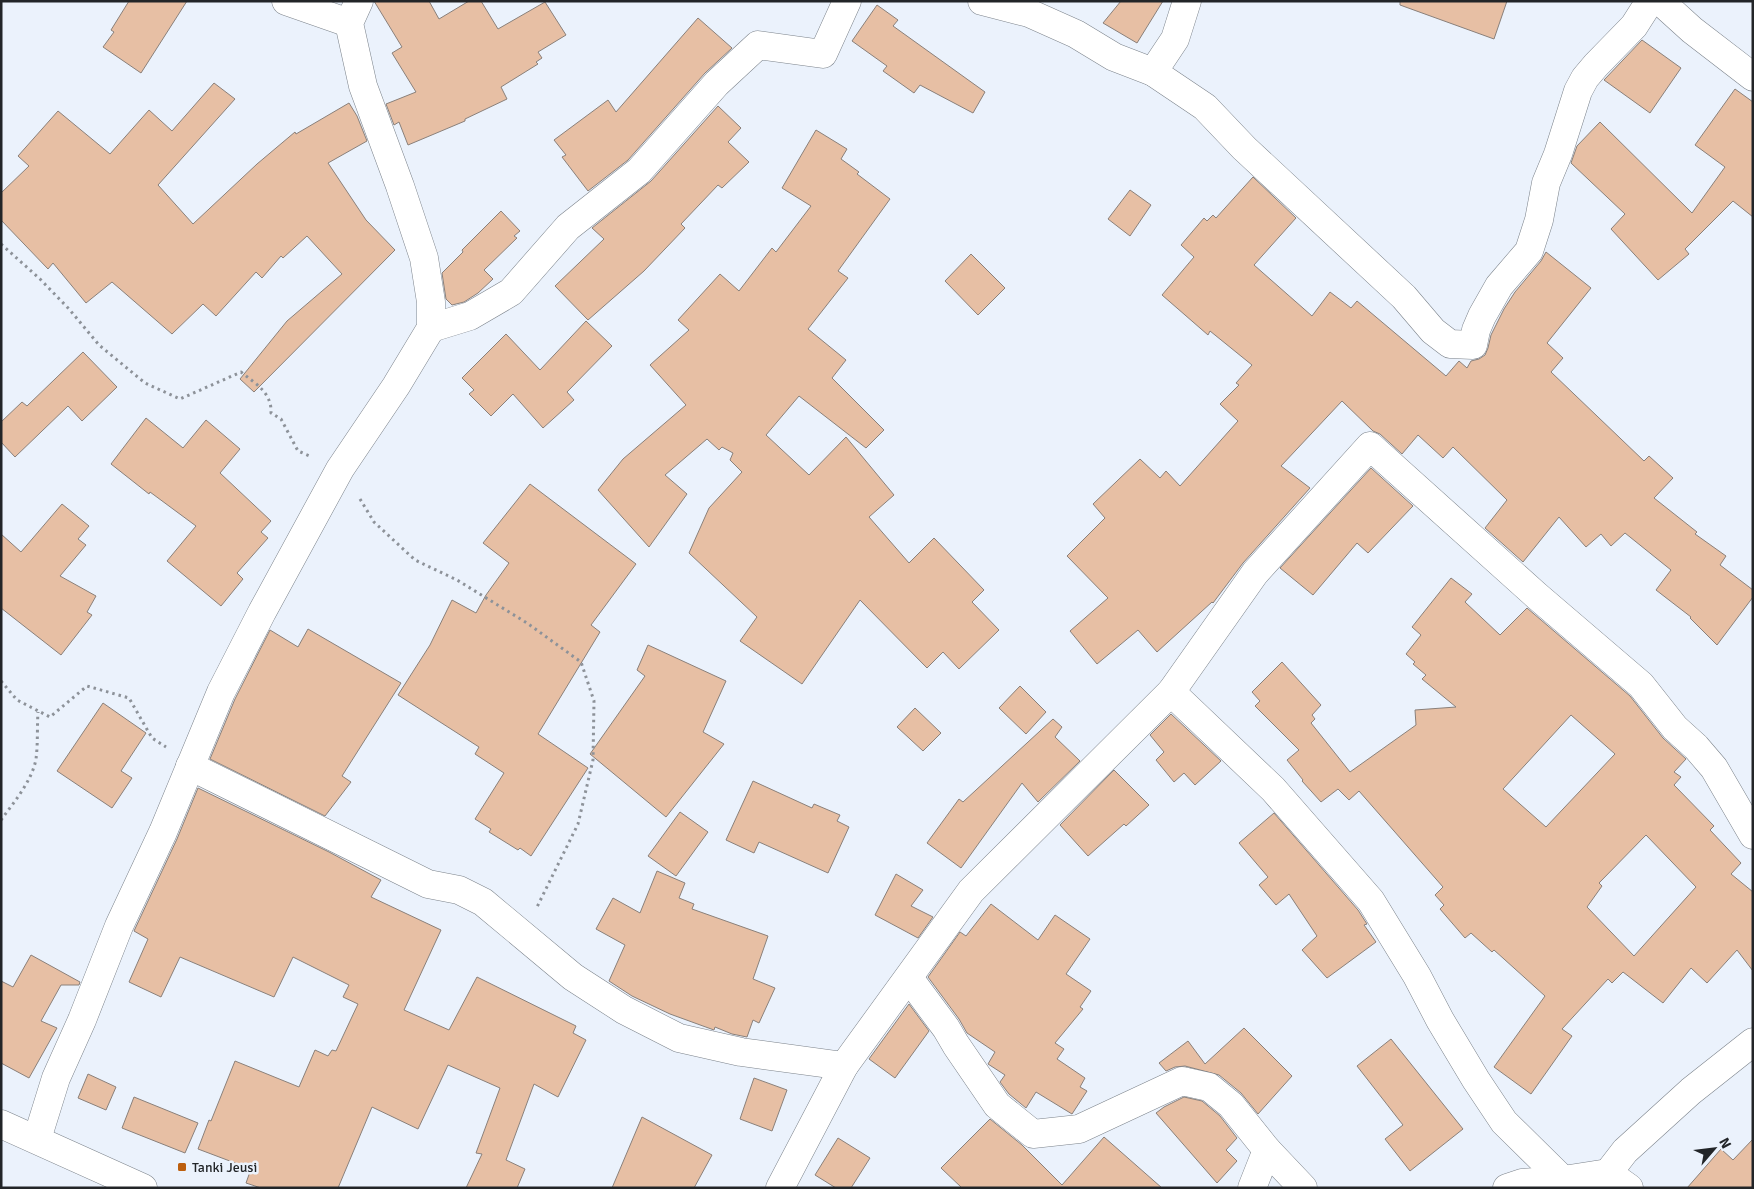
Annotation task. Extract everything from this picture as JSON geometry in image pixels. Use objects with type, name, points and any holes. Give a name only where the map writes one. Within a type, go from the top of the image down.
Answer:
[{"type":"street","points":[[37,1139],[56,1078],[82,1020],[119,926],[226,683],[262,612],[340,469],[396,386],[431,328],[431,302],[424,258],[400,186],[362,86],[354,12],[286,1]]},
{"type":"street","points":[[431,328],[470,316],[511,292],[568,227],[639,171],[717,83],[758,45],[824,54],[847,1]]},
{"type":"street","points":[[982,1],[1029,14],[1076,34],[1114,57],[1152,72],[1205,107],[1244,148],[1404,297],[1433,331],[1450,344],[1473,345],[1476,330],[1482,316],[1499,286],[1529,251],[1539,220],[1546,183],[1558,154],[1578,91],[1585,78],[1596,65],[1634,26],[1650,1]]},
{"type":"street","points":[[1152,72],[1175,39],[1187,1]]},
{"type":"street","points":[[1660,1],[1692,30],[1753,77]]},
{"type":"street","points":[[780,1188],[844,1066],[972,891],[1171,692],[1255,573],[1370,446],[1537,596],[1641,685],[1675,728],[1696,747],[1714,768],[1753,835]]},
{"type":"street","points":[[1171,692],[1273,789],[1371,901],[1417,976],[1440,1020],[1476,1080],[1504,1122],[1563,1180]]},
{"type":"street","points":[[190,766],[428,884],[459,890],[483,902],[573,978],[624,1010],[679,1038],[741,1052],[844,1066]]},
{"type":"street","points":[[909,978],[946,1028],[997,1105],[1034,1134],[1079,1130],[1182,1081],[1209,1087],[1231,1105],[1267,1150],[1303,1188]]},
{"type":"street","points":[[1507,1188],[1522,1183],[1563,1180],[1618,1180],[1624,1151],[1691,1091],[1753,1042]]},
{"type":"street","points":[[1,1124],[37,1139],[136,1187]]},
{"type":"street","points":[[1252,1188],[1267,1150]]},
{"type":"path","points":[[1,244],[40,279],[99,345],[146,383],[180,399],[242,372],[265,391],[272,404],[271,413],[281,419],[298,450],[340,469],[374,522],[415,560],[457,580],[527,623],[581,662],[594,701],[593,760],[578,824],[522,935]]},
{"type":"path","points":[[1,681],[17,700],[50,718],[87,686],[129,698],[152,738],[180,754],[190,766]]},
{"type":"path","points":[[1,820],[22,791],[36,760],[38,712]]},
{"type":"building","points":[[129,1],[187,1],[141,73],[103,47],[114,32],[111,30]]},
{"type":"building","points":[[374,1],[429,1],[439,19],[469,1],[481,1],[498,29],[545,2],[566,35],[538,52],[542,58],[536,62],[538,64],[501,87],[507,99],[465,119],[465,121],[408,145],[399,122],[394,125],[386,104],[416,92],[392,53],[402,47]]},
{"type":"building","points":[[1121,1],[1163,1],[1137,43],[1103,23]]},
{"type":"building","points":[[1400,1],[1507,1],[1494,39],[1400,5]]},
{"type":"building","points":[[877,5],[898,20],[893,26],[985,92],[973,113],[920,85],[914,93],[883,71],[887,66],[852,41]]},
{"type":"building","points":[[698,18],[732,48],[705,73],[628,160],[588,191],[562,157],[566,155],[554,140],[608,100],[616,112]]},
{"type":"building","points":[[1642,40],[1681,68],[1650,113],[1604,80]]},
{"type":"building","points":[[214,83],[235,99],[158,185],[193,224],[257,164],[295,132],[296,134],[349,103],[357,116],[367,141],[328,163],[366,220],[395,250],[254,392],[240,379],[287,321],[342,274],[307,236],[283,258],[281,256],[262,278],[256,272],[216,316],[203,304],[172,334],[112,282],[86,303],[53,263],[48,269],[1,220],[1,193],[29,166],[18,156],[58,111],[110,154],[149,110],[172,131]]},
{"type":"building","points":[[1735,89],[1753,102],[1753,217],[1733,201],[1685,249],[1689,254],[1658,280],[1611,229],[1625,214],[1571,163],[1577,146],[1600,122],[1692,213],[1725,167],[1695,145]]},
{"type":"building","points":[[718,106],[741,128],[728,142],[749,162],[722,188],[718,185],[681,224],[685,228],[644,271],[588,320],[555,286],[604,239],[592,228],[651,181]]},
{"type":"building","points":[[816,130],[847,149],[841,159],[859,172],[857,174],[890,199],[838,271],[848,278],[808,329],[846,360],[832,378],[884,430],[866,448],[799,396],[766,435],[809,475],[846,437],[894,495],[869,517],[909,563],[934,538],[984,590],[972,602],[999,630],[959,669],[943,652],[927,668],[860,600],[802,684],[740,641],[757,617],[689,553],[709,508],[742,472],[730,460],[733,453],[722,447],[719,450],[707,439],[665,475],[687,494],[649,547],[598,490],[623,459],[686,405],[650,365],[689,330],[678,320],[720,274],[739,291],[772,248],[776,252],[811,206],[782,188]]},
{"type":"building","points":[[1253,177],[1296,218],[1254,265],[1312,316],[1330,292],[1351,308],[1357,301],[1446,376],[1459,361],[1467,368],[1471,361],[1485,355],[1491,335],[1504,309],[1546,252],[1591,288],[1547,343],[1563,358],[1551,372],[1644,461],[1649,456],[1673,478],[1654,498],[1697,532],[1695,534],[1726,556],[1720,565],[1753,590],[1753,597],[1717,645],[1691,617],[1656,590],[1671,570],[1625,533],[1611,546],[1601,534],[1586,547],[1559,517],[1523,562],[1485,528],[1507,500],[1453,447],[1443,458],[1418,435],[1402,454],[1380,434],[1373,431],[1342,401],[1281,466],[1310,488],[1243,563],[1213,603],[1157,652],[1138,630],[1097,664],[1070,631],[1108,598],[1067,556],[1105,518],[1093,504],[1140,459],[1160,478],[1166,471],[1180,486],[1238,421],[1220,404],[1239,385],[1236,383],[1252,365],[1210,331],[1208,335],[1162,295],[1194,257],[1181,245],[1204,218],[1207,221],[1213,215],[1216,218]]},
{"type":"building","points":[[1130,190],[1151,205],[1130,236],[1108,219]]},
{"type":"building","points":[[501,211],[520,231],[514,236],[517,238],[484,270],[493,279],[478,293],[464,302],[452,305],[446,299],[442,273]]},
{"type":"building","points":[[971,254],[1005,288],[978,315],[945,281]]},
{"type":"building","points":[[586,321],[612,346],[567,392],[574,400],[543,428],[513,394],[491,416],[469,394],[474,390],[462,378],[506,334],[540,370]]},
{"type":"building","points":[[83,352],[117,387],[82,421],[68,406],[15,457],[1,442],[1,422],[22,402],[27,406]]},
{"type":"building","points":[[146,418],[183,448],[206,420],[240,449],[220,473],[271,521],[261,532],[268,538],[237,573],[243,579],[221,606],[167,561],[196,526],[150,492],[149,494],[111,464]]},
{"type":"building","points":[[1371,468],[1413,506],[1368,553],[1357,543],[1313,595],[1280,568]]},
{"type":"building","points":[[530,484],[636,564],[591,625],[600,632],[538,734],[588,768],[531,856],[489,832],[491,829],[475,819],[504,773],[475,754],[479,747],[398,695],[430,645],[452,600],[476,613],[486,595],[509,563],[483,543]]},
{"type":"building","points":[[62,504],[89,526],[78,539],[86,545],[60,576],[96,596],[87,612],[92,615],[61,655],[1,608],[1,534],[21,552]]},
{"type":"building","points":[[1451,578],[1472,594],[1465,602],[1500,635],[1527,608],[1630,696],[1663,738],[1686,759],[1674,772],[1681,777],[1674,785],[1714,826],[1710,830],[1741,863],[1731,874],[1753,892],[1753,971],[1737,950],[1707,983],[1691,968],[1663,1003],[1623,972],[1612,983],[1608,979],[1562,1029],[1572,1036],[1531,1094],[1494,1067],[1545,996],[1494,950],[1492,952],[1471,933],[1465,938],[1440,909],[1444,905],[1435,895],[1443,887],[1359,791],[1349,800],[1338,789],[1321,802],[1302,781],[1287,760],[1299,750],[1255,706],[1260,701],[1252,692],[1282,662],[1321,705],[1312,715],[1315,719],[1311,723],[1350,772],[1416,725],[1415,710],[1456,707],[1422,679],[1426,675],[1413,664],[1415,662],[1406,654],[1421,635],[1412,627]],"holes":[[[1571,715],[1615,754],[1546,827],[1503,789]],[[1646,835],[1696,887],[1634,956],[1587,907],[1602,886],[1599,883]]]},
{"type":"building","points":[[308,629],[401,683],[342,776],[351,782],[325,816],[210,759],[235,699],[270,630],[298,647]]},
{"type":"building","points":[[648,645],[726,681],[703,732],[724,744],[666,817],[590,754],[645,676],[637,670]]},
{"type":"building","points":[[1020,686],[1046,712],[1026,734],[999,708]]},
{"type":"building","points":[[103,703],[146,733],[121,771],[132,778],[112,808],[57,771]]},
{"type":"building","points":[[915,708],[941,733],[923,751],[897,727]]},
{"type":"building","points":[[1171,714],[1221,761],[1195,785],[1184,773],[1174,782],[1156,760],[1164,752],[1150,735]]},
{"type":"building","points":[[1053,719],[1062,727],[1055,737],[1080,761],[1038,802],[1022,783],[961,868],[927,843],[959,799],[963,802]]},
{"type":"building","points":[[1114,770],[1149,805],[1088,856],[1060,825]]},
{"type":"building","points":[[753,781],[812,808],[814,804],[840,815],[837,821],[849,827],[828,873],[759,842],[754,853],[726,840]]},
{"type":"building","points":[[198,788],[329,852],[381,880],[371,897],[441,930],[404,1010],[449,1030],[477,977],[576,1026],[573,1033],[586,1040],[558,1097],[534,1084],[506,1160],[525,1169],[517,1188],[466,1188],[482,1154],[476,1153],[500,1088],[448,1065],[418,1129],[372,1107],[338,1188],[261,1188],[246,1183],[251,1169],[198,1149],[235,1061],[299,1087],[315,1050],[328,1056],[332,1050],[336,1051],[358,1004],[343,997],[349,985],[293,957],[274,997],[180,957],[161,997],[129,982],[148,939],[134,931],[177,839]]},
{"type":"building","points":[[680,812],[708,832],[676,876],[648,856]]},
{"type":"building","points":[[1274,813],[1358,910],[1367,924],[1364,925],[1376,942],[1327,978],[1302,950],[1317,936],[1289,894],[1276,905],[1259,885],[1268,877],[1239,843]]},
{"type":"building","points":[[657,871],[685,883],[679,898],[694,904],[692,909],[768,936],[753,979],[775,988],[759,1023],[753,1020],[747,1037],[732,1034],[715,1027],[714,1030],[670,1014],[632,996],[609,981],[625,945],[596,929],[613,898],[640,913]]},
{"type":"building","points":[[896,874],[923,890],[911,906],[933,917],[918,938],[875,915]]},
{"type":"building","points":[[991,904],[1038,940],[1055,915],[1090,939],[1066,974],[1091,991],[1080,1007],[1083,1009],[1055,1043],[1064,1049],[1057,1059],[1085,1078],[1080,1087],[1087,1091],[1072,1114],[1036,1092],[1026,1108],[1009,1094],[1000,1082],[1005,1075],[988,1064],[995,1052],[967,1033],[928,977],[960,932],[966,936]]},
{"type":"building","points":[[31,955],[80,982],[79,985],[61,985],[41,1021],[57,1028],[29,1078],[1,1063],[1,981],[13,987]]},
{"type":"building","points":[[909,1004],[929,1031],[895,1078],[869,1059]]},
{"type":"building","points":[[1244,1028],[1292,1076],[1258,1114],[1241,1093],[1219,1075],[1185,1066],[1175,1067],[1166,1071],[1159,1063],[1188,1041],[1205,1064]]},
{"type":"building","points":[[1391,1039],[1463,1129],[1410,1171],[1385,1139],[1403,1125],[1357,1066]]},
{"type":"building","points":[[88,1074],[116,1087],[106,1110],[78,1098]]},
{"type":"building","points":[[754,1078],[787,1090],[772,1131],[740,1119]]},
{"type":"building","points":[[134,1097],[198,1123],[185,1153],[122,1128]]},
{"type":"building","points":[[1184,1097],[1202,1101],[1220,1116],[1237,1138],[1226,1150],[1237,1161],[1217,1183],[1156,1113]]},
{"type":"building","points":[[642,1117],[712,1155],[694,1188],[612,1188]]},
{"type":"building","points":[[990,1119],[1022,1145],[1062,1185],[1104,1137],[1162,1188],[962,1188],[941,1168]]},
{"type":"building","points":[[838,1138],[870,1158],[851,1188],[836,1188],[815,1175]]},
{"type":"building","points":[[1753,1139],[1753,1188],[1687,1188],[1721,1149],[1733,1160]]},
{"type":"place","name":"Tanki Jeusi","points":[[182,1167]]}]
